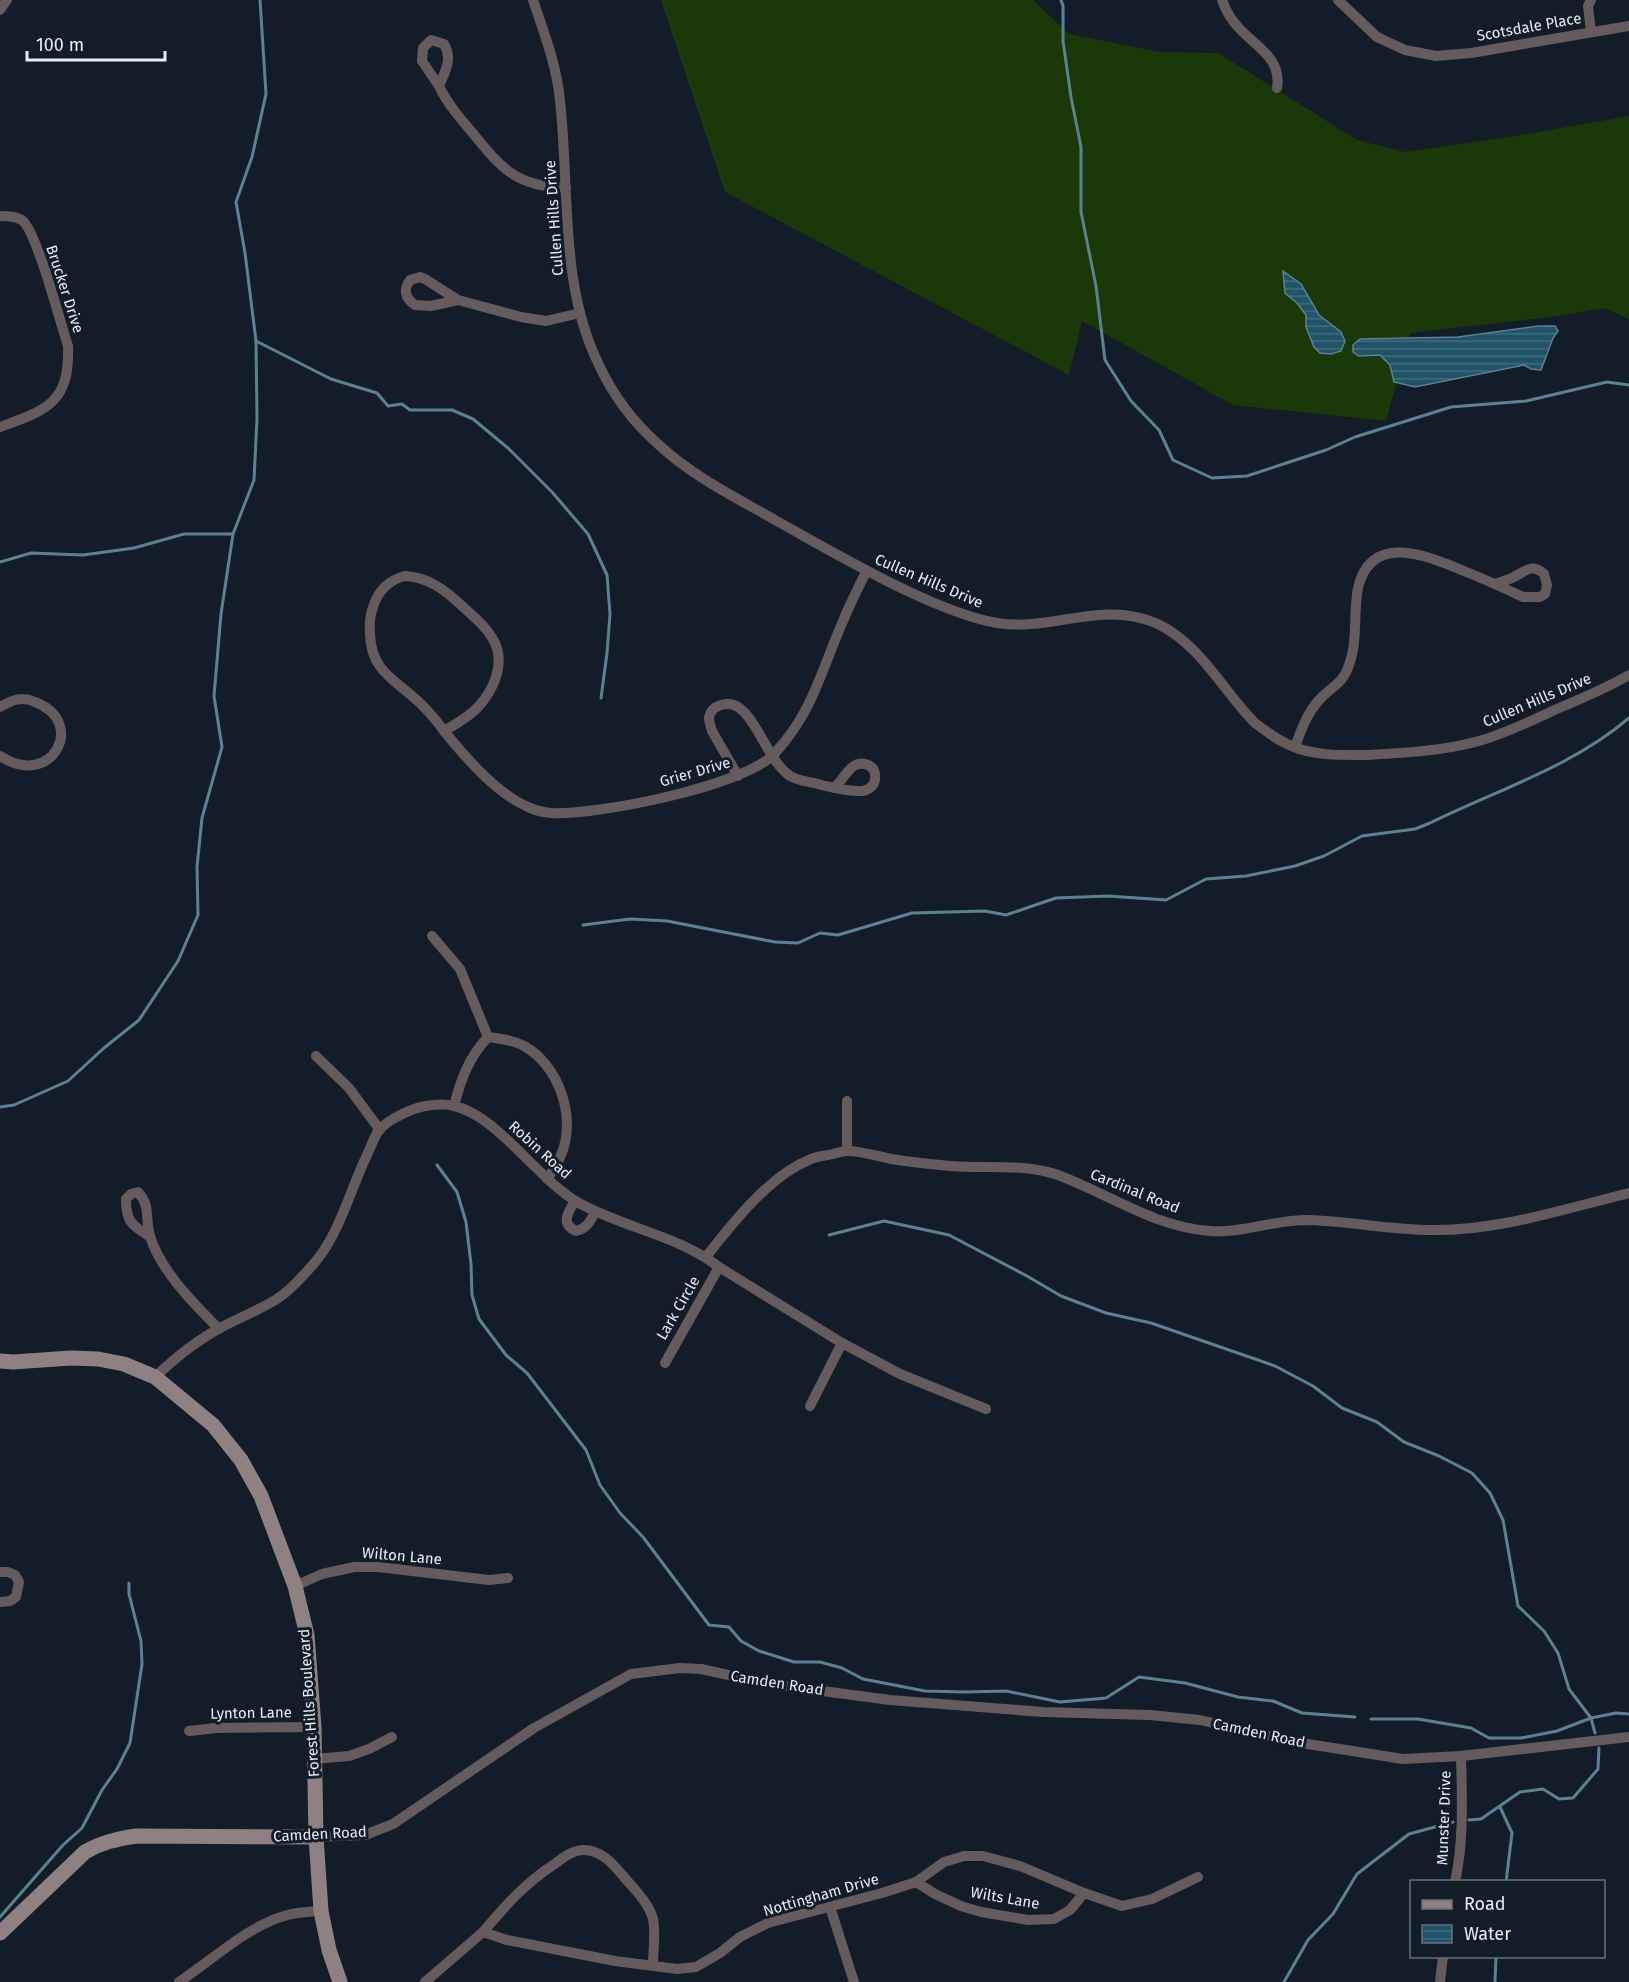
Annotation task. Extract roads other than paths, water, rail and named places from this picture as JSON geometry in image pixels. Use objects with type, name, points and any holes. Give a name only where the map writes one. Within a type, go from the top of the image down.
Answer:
[{"type":"main road","name":"Forest Hills Boulevard","points":[[0,1361],[71,1358],[98,1359],[124,1364],[155,1377],[213,1425],[241,1460],[268,1511],[295,1586],[307,1635],[314,1727],[316,1837],[321,1911],[329,1950],[340,1982]]},
{"type":"main road","name":"Camden Road","points":[[0,1933],[85,1852],[110,1840],[136,1836],[316,1837]]},
{"type":"street","points":[[0,10],[7,0]]},
{"type":"street","name":"Cullen Hills Drive","points":[[533,0],[556,75],[560,100],[570,252],[580,313],[598,364],[616,397],[658,445],[694,473],[866,572],[954,611],[999,624],[1019,625],[1100,614],[1132,616],[1165,628],[1186,642],[1255,723],[1295,747],[1320,753],[1380,754],[1478,741],[1530,721],[1614,684],[1629,675]]},
{"type":"street","points":[[1222,0],[1238,28],[1271,59],[1278,71],[1277,88]]},
{"type":"street","name":"Scotsdale Place","points":[[1338,0],[1377,36],[1405,50],[1434,56],[1472,53],[1629,26]]},
{"type":"street","points":[[1587,2],[1591,31]]},
{"type":"street","points":[[439,86],[446,100],[504,169],[534,185],[566,188]]},
{"type":"street","name":"Brucker Drive","points":[[0,216],[22,220],[34,241],[68,346],[67,374],[58,397],[47,408],[34,415],[0,427]]},
{"type":"street","points":[[458,300],[521,317],[546,321],[580,313]]},
{"type":"street","points":[[1295,747],[1303,725],[1312,710],[1322,697],[1344,679],[1349,667],[1353,654],[1358,588],[1371,562],[1388,554],[1414,553],[1428,556],[1495,584]]},
{"type":"street","name":"Grier Drive","points":[[444,731],[463,720],[489,693],[499,661],[495,643],[488,632],[452,596],[435,584],[420,578],[405,576],[391,581],[375,601],[369,622],[370,646],[379,667],[420,703],[444,731],[479,770],[504,792],[527,807],[549,813],[578,812],[616,806],[714,785],[738,776],[772,756],[795,731],[808,707],[842,622],[866,572]]},
{"type":"street","points":[[0,707],[18,698],[30,700],[51,710],[57,718],[60,741],[50,759],[41,763],[21,765],[10,763],[0,756]]},
{"type":"street","points":[[738,776],[710,724],[709,717],[719,705],[732,704],[744,712],[772,756],[791,777],[834,788]]},
{"type":"street","points":[[432,936],[460,969],[488,1037]]},
{"type":"street","points":[[454,1106],[461,1079],[469,1063],[488,1037]]},
{"type":"street","points":[[488,1037],[510,1041],[525,1047],[536,1055],[552,1074],[562,1094],[566,1135],[561,1155],[548,1179]]},
{"type":"street","points":[[316,1056],[349,1088],[380,1130]]},
{"type":"street","points":[[847,1101],[847,1151]]},
{"type":"street","name":"Robin Road","points":[[155,1377],[179,1354],[219,1329],[279,1297],[317,1260],[340,1218],[380,1130],[408,1111],[420,1107],[454,1106],[471,1113],[492,1127],[575,1201],[595,1212],[658,1234],[706,1257],[842,1343],[900,1374],[986,1409]]},
{"type":"street","name":"Cardinal Road","points":[[706,1257],[735,1221],[772,1184],[791,1169],[810,1159],[847,1151],[909,1162],[970,1168],[1038,1170],[1057,1175],[1133,1210],[1172,1224],[1210,1231],[1247,1230],[1291,1221],[1320,1220],[1372,1227],[1431,1230],[1476,1227],[1518,1220],[1629,1193]]},
{"type":"street","points":[[575,1201],[567,1213],[567,1225],[571,1229],[576,1231],[583,1229],[595,1212]]},
{"type":"street","points":[[150,1236],[164,1264],[186,1296],[219,1329]]},
{"type":"street","name":"Lark Circle","points":[[665,1363],[719,1267]]},
{"type":"street","points":[[810,1406],[842,1343]]},
{"type":"street","name":"Wilton Lane","points":[[295,1586],[322,1574],[354,1567],[489,1580],[508,1578]]},
{"type":"street","points":[[0,1572],[15,1575],[19,1582],[16,1597],[10,1601],[0,1602]]},
{"type":"street","name":"Camden Road","points":[[316,1837],[365,1835],[393,1824],[534,1728],[631,1674],[680,1668],[701,1669],[770,1684],[890,1700],[1043,1712],[1150,1715],[1200,1720],[1295,1742],[1403,1759],[1461,1756],[1629,1737]]},
{"type":"street","name":"Lynton Lane","points":[[189,1731],[216,1728],[314,1727]]},
{"type":"street","points":[[314,1759],[349,1756],[392,1737]]},
{"type":"street","name":"Munster Drive","points":[[1455,1880],[1459,1860],[1462,1811],[1461,1756]]},
{"type":"street","points":[[425,1982],[483,1932],[519,1891],[534,1878],[572,1852],[583,1850],[593,1851],[614,1864],[648,1908],[653,1919],[653,1965]]},
{"type":"street","name":"Nottingham Drive","points":[[483,1932],[507,1940],[615,1961],[676,1969],[696,1967],[720,1953],[740,1937],[768,1923],[916,1882],[944,1862],[964,1856],[983,1856],[1020,1866],[1122,1906],[1152,1899],[1198,1877]]},
{"type":"street","name":"Wilts Lane","points":[[916,1882],[961,1906],[1028,1920],[1054,1919],[1070,1910],[1084,1893]]},
{"type":"street","points":[[830,1906],[854,1982]]},
{"type":"street","points":[[179,1982],[269,1922],[287,1915],[321,1911]]},
{"type":"street","points":[[1440,1982],[1443,1958]]},
{"type":"water","points":[[1283,271],[1301,284],[1319,315],[1341,332],[1345,341],[1341,351],[1331,354],[1320,353],[1314,347],[1306,327],[1306,315],[1285,293]]},
{"type":"water","points":[[1538,326],[1555,326],[1558,331],[1541,370],[1531,369],[1524,365],[1415,387],[1394,382],[1390,365],[1380,355],[1359,356],[1353,352],[1353,345],[1360,339],[1458,337]]},
{"type":"waterway","points":[[0,1107],[14,1105],[68,1081],[139,1020],[178,961],[198,915],[197,867],[202,818],[222,747],[214,696],[221,614],[233,534],[254,480],[257,419],[256,341],[236,202],[252,157],[266,94],[260,0]]},
{"type":"waterway","points":[[1061,0],[1063,41],[1081,147],[1081,212],[1096,286],[1105,360],[1131,401],[1159,430],[1173,460],[1212,478],[1247,476],[1326,450],[1355,437],[1451,407],[1526,401],[1607,382],[1629,385]]},
{"type":"waterway","points":[[256,341],[331,379],[377,393],[388,406],[402,404],[410,410],[452,410],[473,419],[508,448],[552,492],[588,534],[607,575],[610,614],[601,698]]},
{"type":"waterway","points":[[0,562],[31,553],[83,555],[134,548],[184,534],[233,534]]},
{"type":"waterway","points":[[583,925],[630,919],[667,921],[775,942],[798,943],[820,933],[838,935],[912,913],[985,911],[1006,915],[1056,898],[1108,896],[1166,900],[1206,879],[1246,876],[1295,866],[1324,856],[1362,836],[1415,829],[1559,764],[1607,735],[1629,718]]},
{"type":"waterway","points":[[437,1165],[457,1192],[466,1222],[472,1295],[479,1319],[506,1355],[527,1373],[586,1450],[600,1485],[620,1513],[643,1537],[709,1625],[729,1627],[741,1641],[759,1651],[794,1662],[820,1662],[842,1668],[863,1679],[925,1691],[1006,1691],[1060,1702],[1106,1698],[1139,1677],[1185,1683],[1238,1697],[1273,1701],[1302,1713],[1355,1717]]},
{"type":"waterway","points":[[829,1235],[884,1221],[949,1235],[1061,1296],[1106,1313],[1151,1323],[1275,1366],[1313,1386],[1342,1408],[1377,1422],[1404,1442],[1472,1473],[1490,1493],[1503,1520],[1518,1606],[1544,1631],[1558,1653],[1569,1689],[1591,1718],[1557,1731],[1521,1738],[1489,1738],[1471,1728],[1418,1719],[1371,1719]]},
{"type":"waterway","points":[[0,1917],[63,1845],[82,1828],[130,1743],[142,1664],[141,1641],[129,1594],[129,1583]]},
{"type":"waterway","points":[[1595,1733],[1591,1718],[1616,1713],[1629,1714]]},
{"type":"waterway","points":[[1469,1820],[1481,1819],[1520,1792],[1543,1789],[1559,1799],[1573,1798],[1598,1769],[1599,1748]]},
{"type":"waterway","points":[[1500,1807],[1512,1833],[1506,1880]]},
{"type":"waterway","points":[[1284,1982],[1308,1940],[1333,1914],[1357,1874],[1409,1834],[1453,1822]]},
{"type":"waterway","points":[[1495,1982],[1496,1958]]}]
